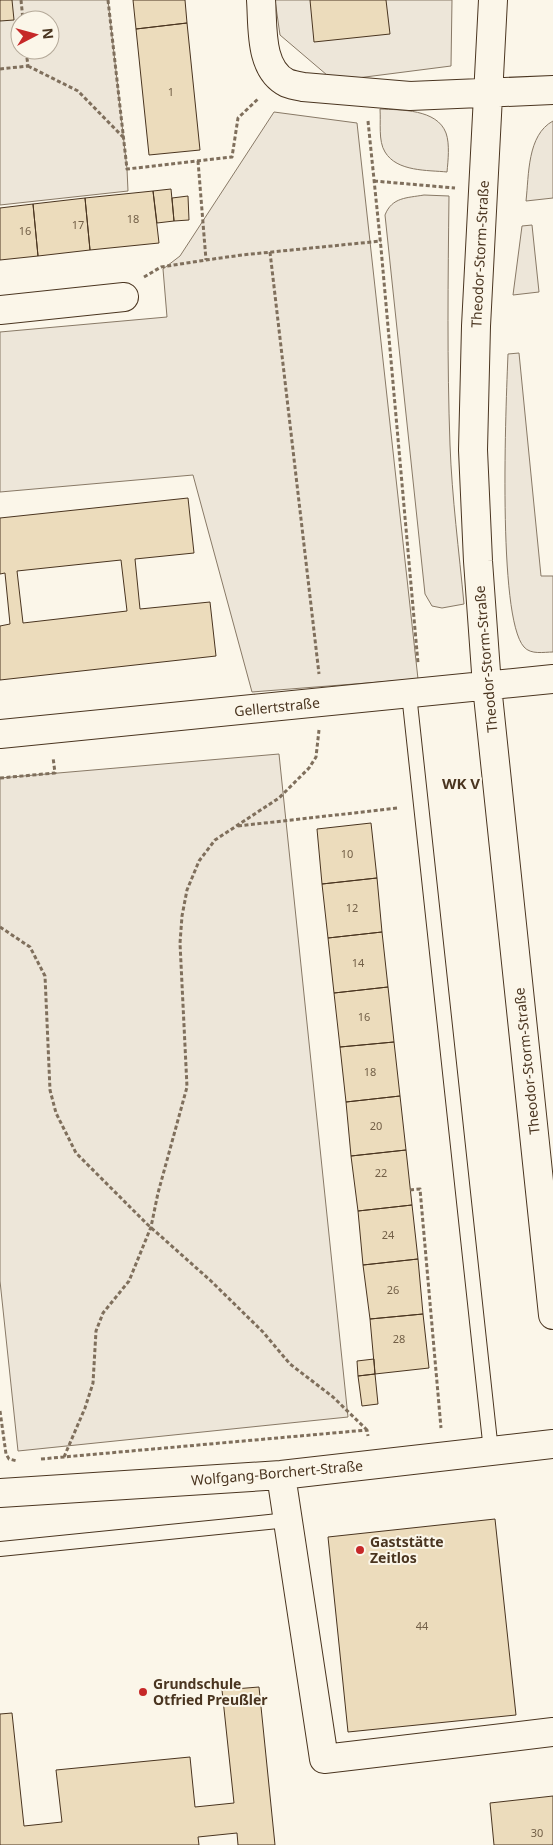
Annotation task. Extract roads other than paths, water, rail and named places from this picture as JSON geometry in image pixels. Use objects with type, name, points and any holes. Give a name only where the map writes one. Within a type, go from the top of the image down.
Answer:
[{"type":"street","points":[[261,0],[265,48],[268,60],[280,78],[302,88],[410,96],[553,90]]},
{"type":"street","name":"Theodor-Storm-Straße","points":[[493,0],[476,326],[473,450],[478,561],[487,686],[553,1315]]},
{"type":"street","points":[[0,310],[114,298]]},
{"type":"street","name":"Gellertstraße","points":[[0,734],[553,680]]},
{"type":"street","name":"Wolfgang-Borchert-Straße","points":[[0,1493],[281,1475],[553,1444]]},
{"type":"street","points":[[281,1475],[324,1759],[553,1732]]},
{"type":"lane","points":[[415,693],[421,806],[491,1451]]},
{"type":"lane","points":[[0,1549],[288,1520]]},
{"type":"place","name":"Gaststätte Zeitlos","points":[[360,1550]]},
{"type":"place","name":"Grundschule Otfried Preußler","points":[[143,1692]]},
{"type":"district","name":"WK V","points":[[461,784]]}]
